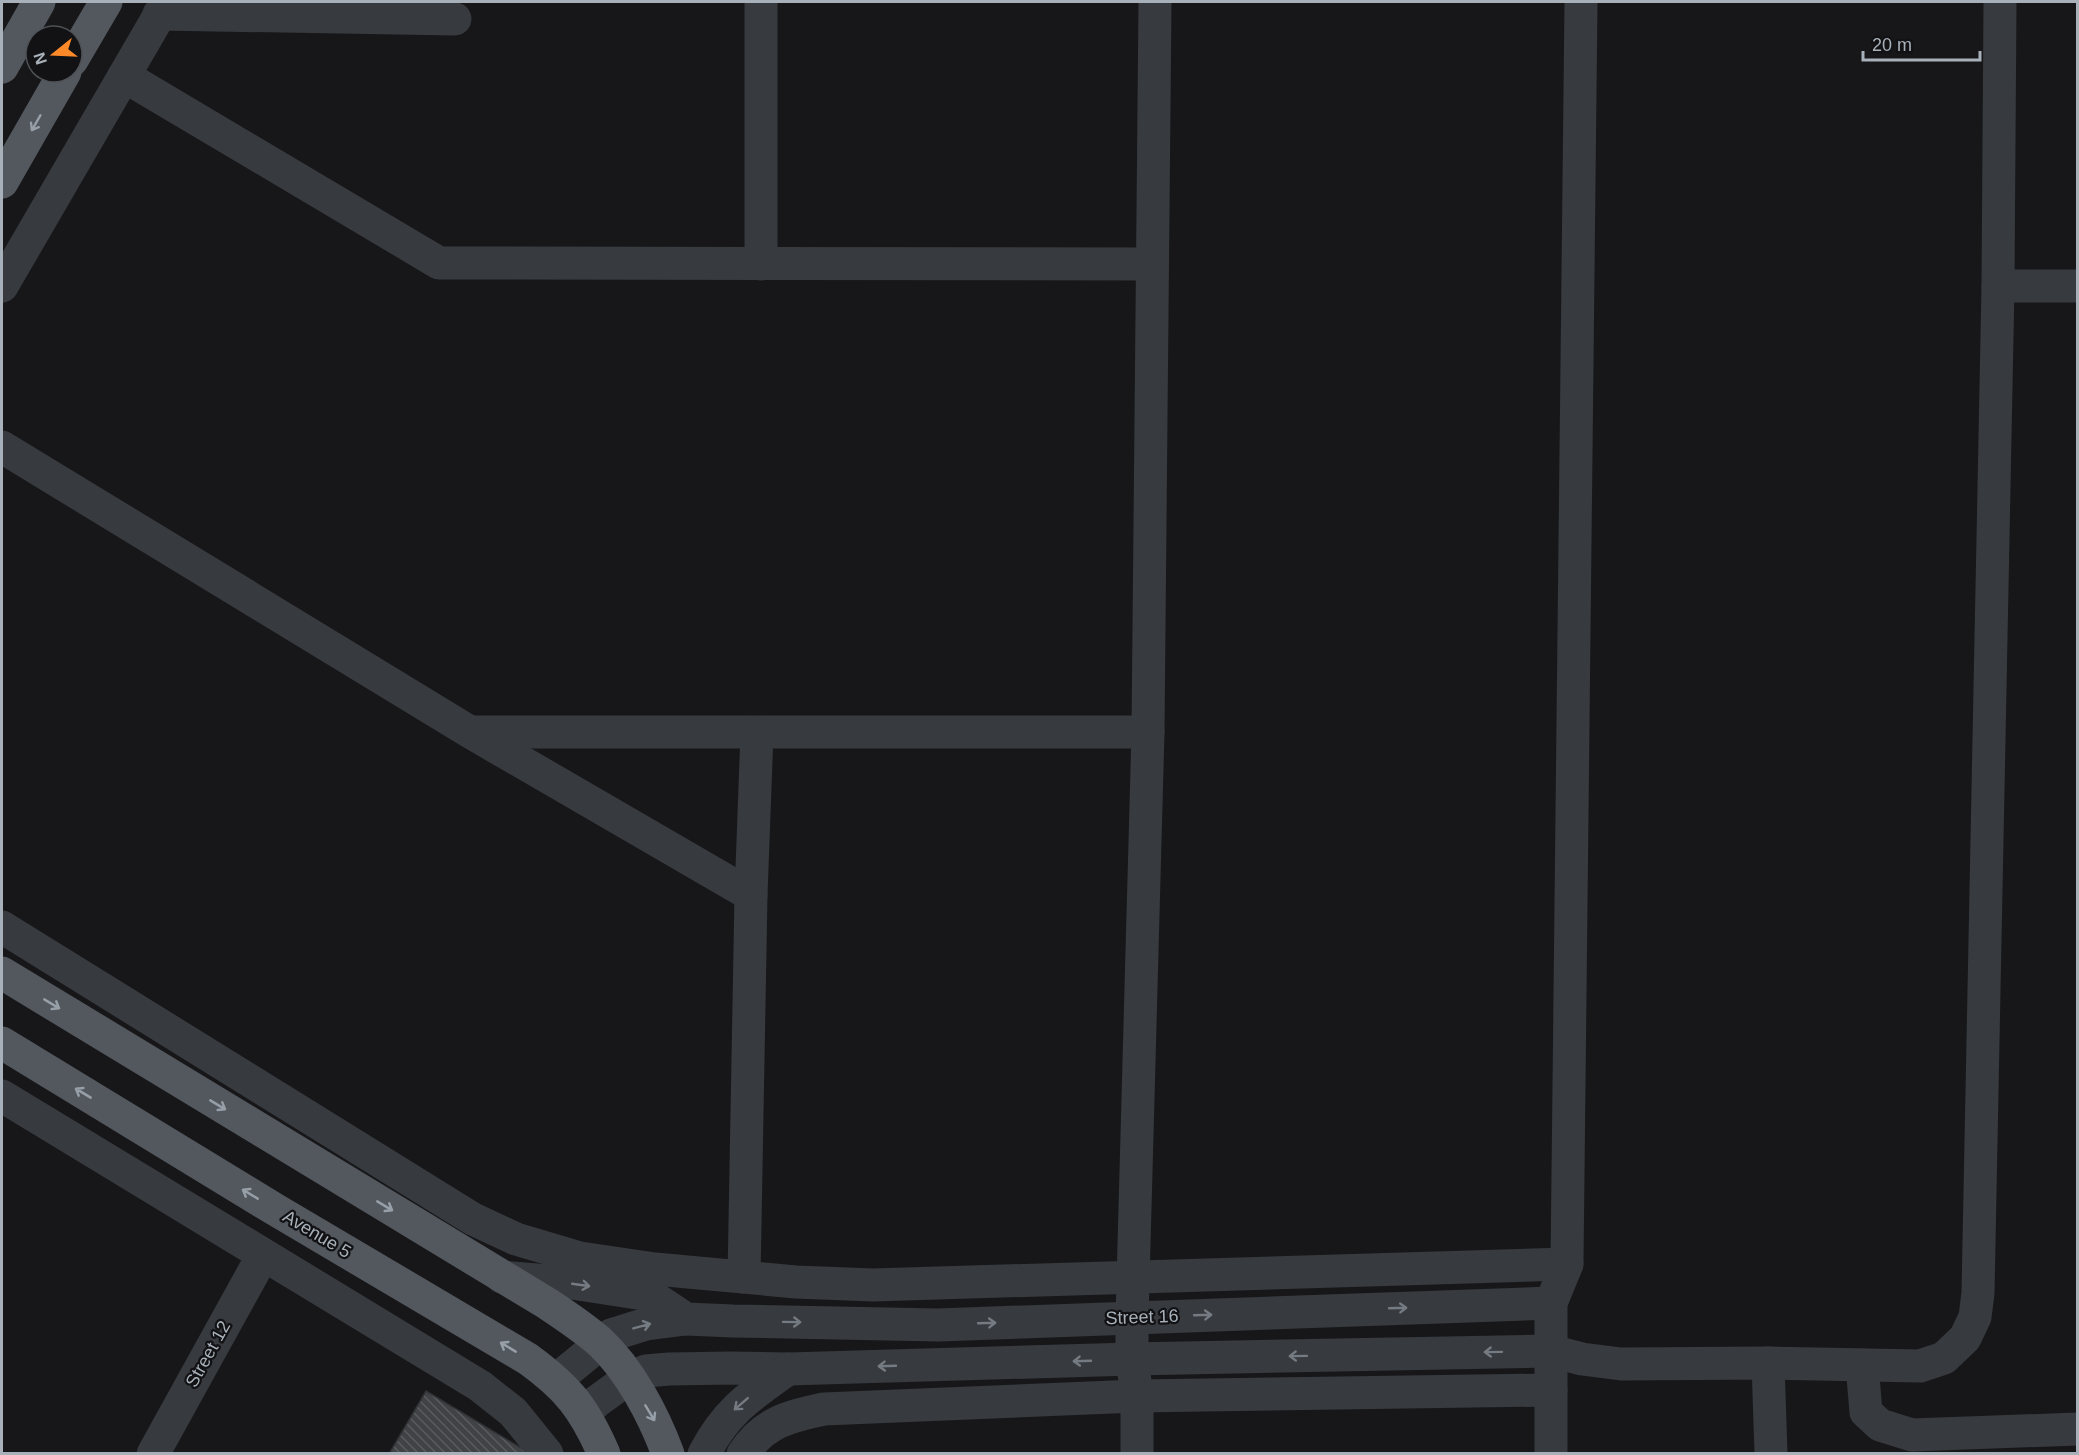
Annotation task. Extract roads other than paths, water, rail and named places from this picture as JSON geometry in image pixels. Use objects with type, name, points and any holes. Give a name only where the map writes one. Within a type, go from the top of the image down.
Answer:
[{"type":"main road","points":[[2,67],[39,2]]},
{"type":"main road","points":[[84,40],[106,2]]},
{"type":"main road","points":[[2,182],[58,84]]},
{"type":"main road","points":[[2,973],[548,1304],[601,1342],[629,1378],[658,1426],[668,1454]]},
{"type":"main road","name":"Avenue 5","points":[[2,1043],[276,1210],[528,1359],[556,1380],[584,1413],[604,1454]]},
{"type":"street","points":[[760,2],[761,264]]},
{"type":"street","points":[[1137,1454],[1137,1396],[1132,1359],[1131,1318],[1148,732],[1155,2]]},
{"type":"street","points":[[1551,1454],[1551,1303],[1567,1264],[1581,2]]},
{"type":"street","points":[[584,1413],[629,1378],[646,1371],[669,1369],[788,1369],[1132,1359],[1551,1351],[1582,1359],[1621,1364],[1768,1363],[1920,1366],[1944,1358],[1965,1338],[1975,1317],[1978,1293],[1998,286],[2000,2]]},
{"type":"street","points":[[2,286],[163,8],[455,19]]},
{"type":"street","points":[[124,76],[439,263],[1152,264]]},
{"type":"street","points":[[1998,286],[2078,286]]},
{"type":"street","points":[[2,447],[470,732],[751,895]]},
{"type":"street","points":[[470,732],[1148,732]]},
{"type":"street","points":[[744,1277],[751,895],[757,733]]},
{"type":"street","points":[[2,927],[473,1220],[516,1239],[580,1258],[656,1269],[796,1282],[873,1285],[1567,1264]]},
{"type":"street","points":[[2,1096],[480,1386],[513,1412],[548,1454]]},
{"type":"street","name":"Street 12","points":[[153,1454],[263,1255]]},
{"type":"street","points":[[502,1276],[572,1283],[650,1295],[686,1319]]},
{"type":"street","name":"Street 16","points":[[686,1319],[938,1325],[1551,1303]]},
{"type":"street","points":[[556,1380],[611,1335],[646,1323],[686,1319]]},
{"type":"street","points":[[1768,1363],[1771,1454]]},
{"type":"street","points":[[1862,1365],[1866,1412],[1880,1425],[1912,1434],[2078,1429]]},
{"type":"street","points":[[704,1454],[723,1422],[755,1392],[788,1369]]},
{"type":"street","points":[[743,1454],[748,1446],[770,1426],[790,1416],[824,1409],[1137,1396],[1551,1390]]}]
